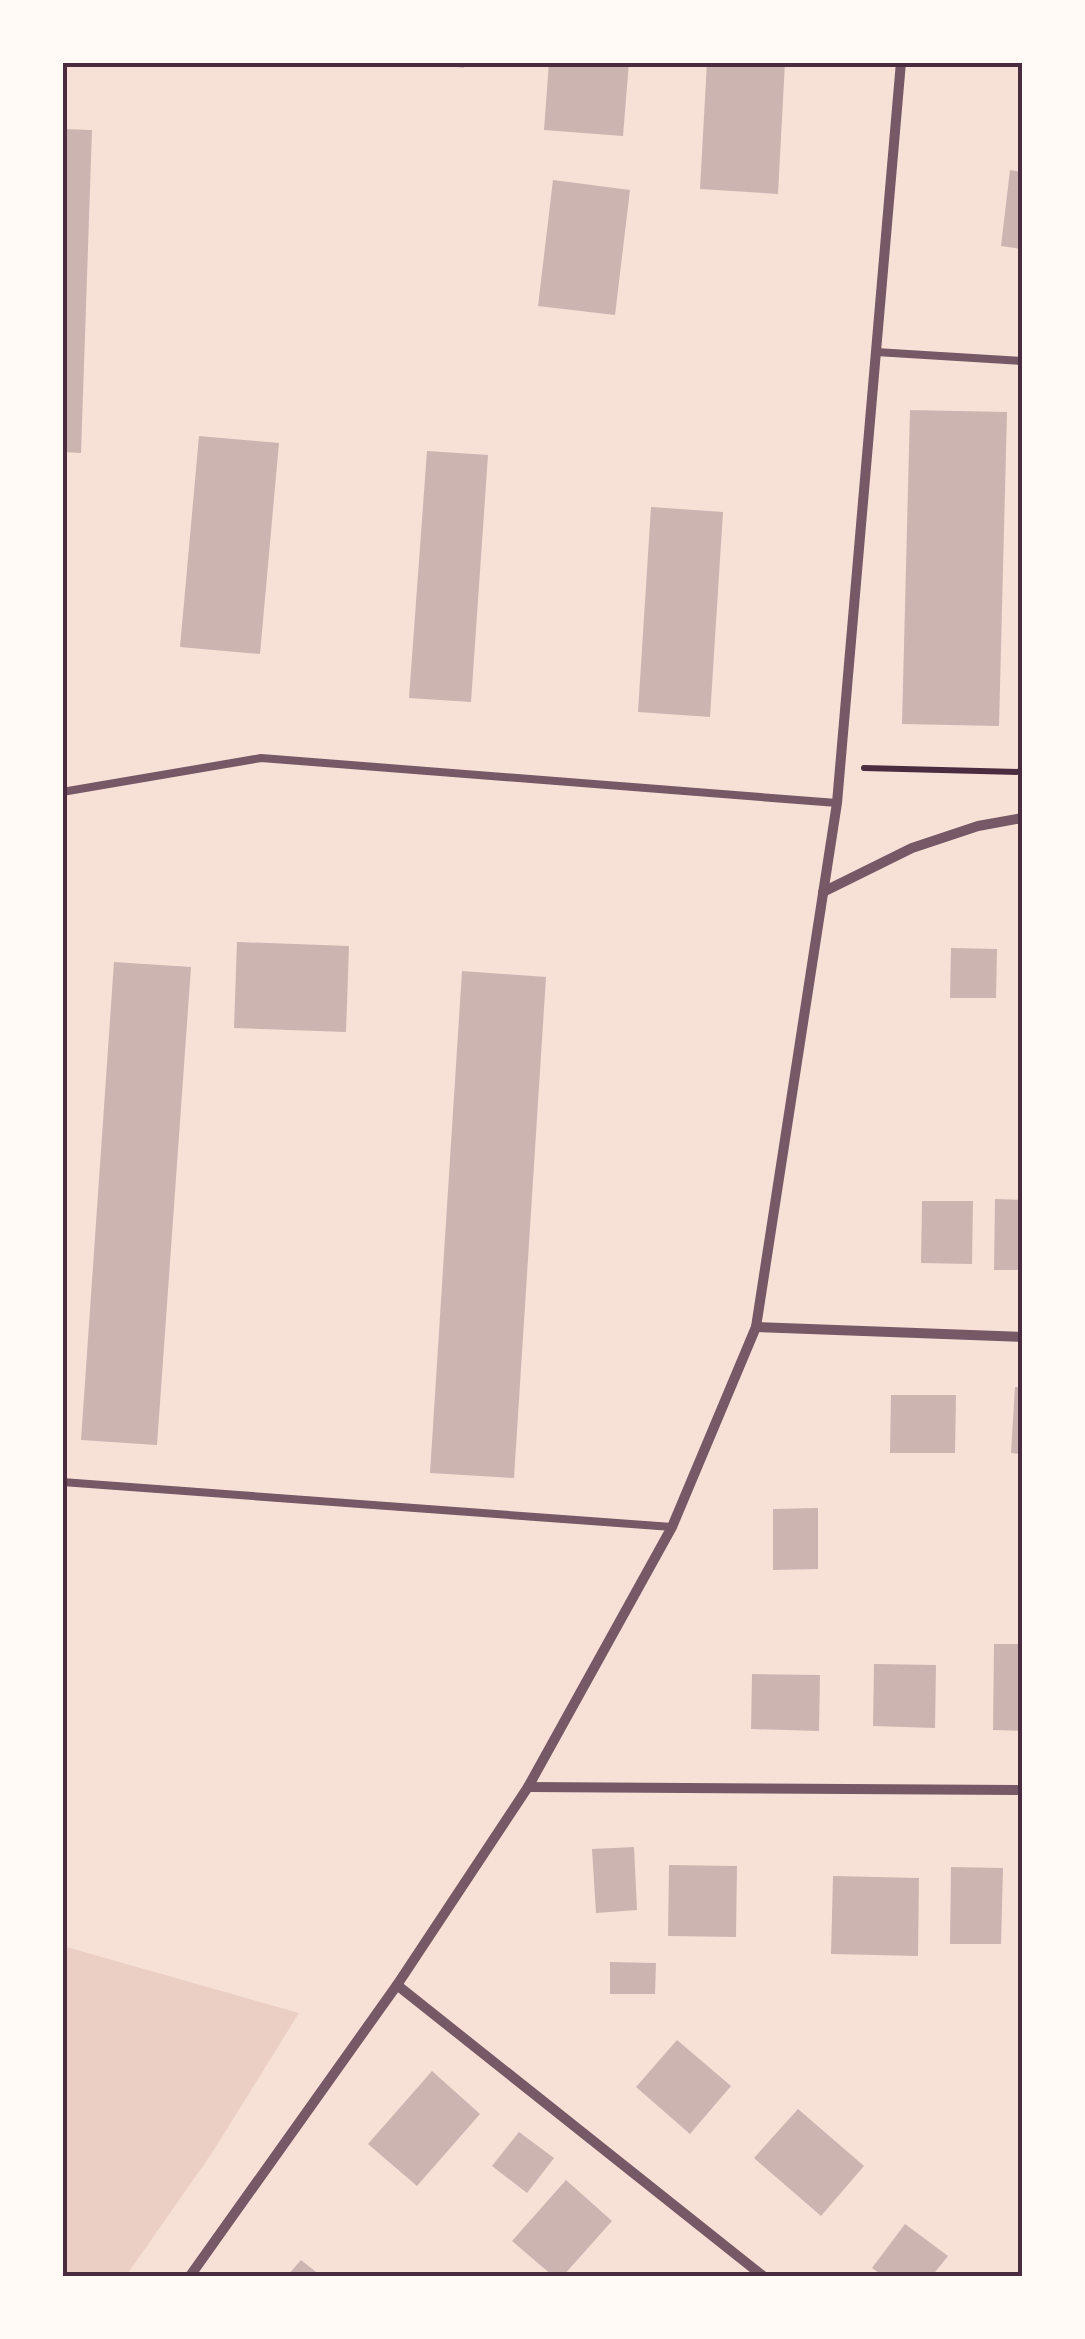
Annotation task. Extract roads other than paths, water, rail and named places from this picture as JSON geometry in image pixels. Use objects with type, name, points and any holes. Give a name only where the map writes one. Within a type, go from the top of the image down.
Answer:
[{"type":"street","points":[[190,2276],[397,1984],[528,1787],[672,1527],[756,1327],[837,803],[901,62]]},
{"type":"street","points":[[823,892],[912,848],[978,826],[1022,818]]},
{"type":"street","points":[[756,1327],[1022,1337]]},
{"type":"street","points":[[528,1787],[1022,1790]]},
{"type":"street","points":[[397,1984],[763,2276]]},
{"type":"lane","points":[[876,352],[1022,361]]},
{"type":"lane","points":[[62,792],[261,758],[837,803]]},
{"type":"lane","points":[[62,1482],[672,1527]]}]
